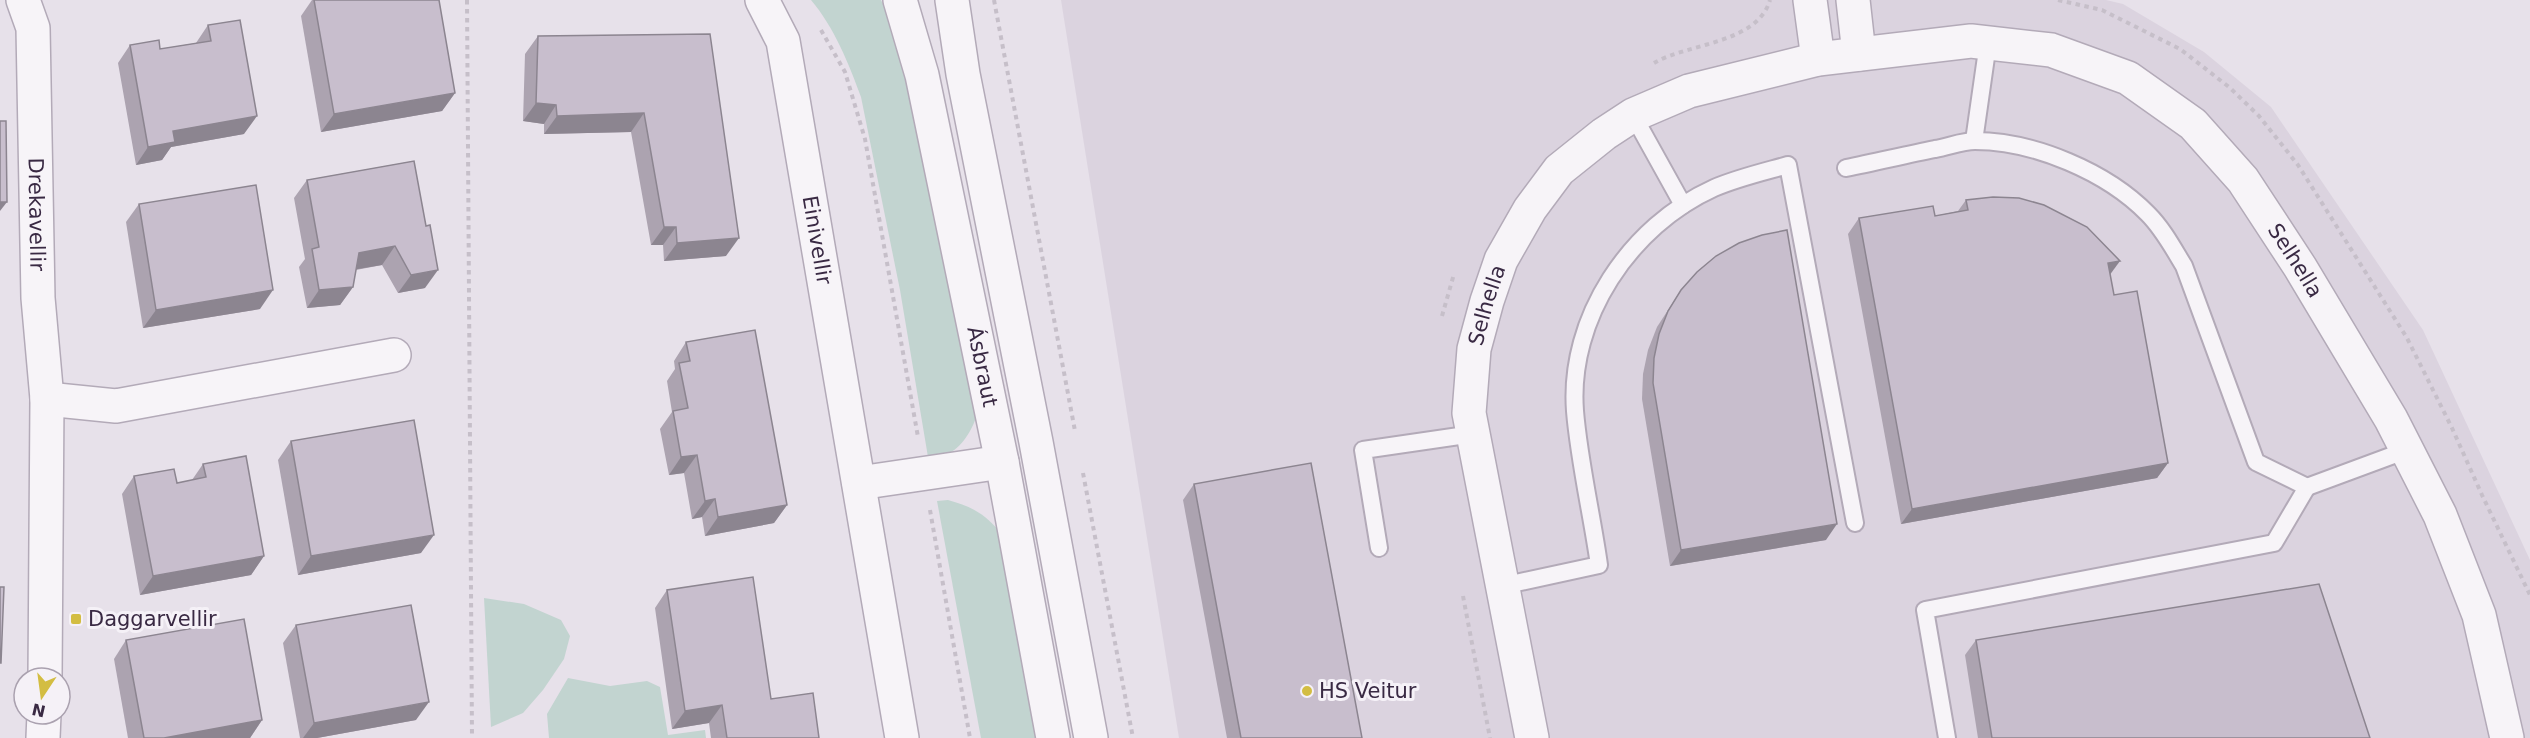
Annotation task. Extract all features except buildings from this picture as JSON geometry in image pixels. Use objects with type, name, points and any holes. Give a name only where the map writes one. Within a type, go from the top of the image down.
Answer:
[{"type":"street","name":"Einivellir","points":[[762,0],[783,41],[902,738]]},
{"type":"street","name":"Ásbraut","points":[[900,0],[922,75],[1002,462],[1053,738]]},
{"type":"street","name":"Ásbraut","points":[[952,0],[963,74],[1036,442],[1090,738]]},
{"type":"street","points":[[1810,0],[1818,59]]},
{"type":"street","points":[[1853,0],[1859,54]]},
{"type":"street","name":"Drekavellir","points":[[33,9],[38,298],[47,399],[45,666]]},
{"type":"street","name":"Selhella","points":[[1532,738],[1469,413],[1474,349],[1501,260],[1530,209],[1559,170],[1604,134],[1634,115],[1689,91],[1818,59],[1971,41],[2051,50],[2128,78],[2193,124],[2243,180],[2294,257],[2385,408],[2440,515],[2479,615],[2507,738]]},
{"type":"street","points":[[47,399],[116,406],[394,355]]},
{"type":"street","points":[[859,483],[1002,462]]},
{"type":"lane","points":[[1974,141],[1989,43]]},
{"type":"lane","points":[[1634,115],[1683,205]]},
{"type":"lane","points":[[1846,168],[1974,141],[2030,150],[2099,176],[2125,194],[2148,215],[2168,239],[2184,266],[2256,462],[2307,487]]},
{"type":"lane","points":[[1502,586],[1599,565],[1575,411],[1576,376],[1583,342],[1594,310],[1610,280],[1630,251],[1655,226],[1683,205],[1713,188],[1788,165],[1855,523]]},
{"type":"lane","points":[[1379,548],[1363,450],[1473,434]]},
{"type":"lane","points":[[1947,738],[1925,610],[2274,543],[2307,487],[2407,450]]},
{"type":"path","points":[[467,0],[472,738]]},
{"type":"path","points":[[994,0],[1075,433]]},
{"type":"path","points":[[816,23],[845,72],[865,138],[908,371],[970,738]]},
{"type":"path","points":[[1082,468],[1133,738]]},
{"type":"shaded area","points":[[811,0],[881,0],[906,52],[977,415],[965,439],[953,451],[929,463],[900,290],[861,97],[834,34]]},
{"type":"shaded area","points":[[1061,0],[2106,0],[2123,4],[2204,52],[2271,107],[2423,330],[2530,560],[2530,738],[1179,738]]},
{"type":"shaded area","points":[[948,500],[976,511],[988,519],[999,531],[1037,738],[981,738],[937,501]]},
{"type":"shaded area","points":[[484,598],[524,604],[561,620],[570,636],[564,659],[543,690],[523,713],[491,727]]},
{"type":"shaded area","points":[[568,678],[610,686],[647,681],[660,687],[668,735],[705,730],[706,738],[549,738],[547,714]]},
{"type":"place","name":"Daggarvellir","points":[[76,619]]},
{"type":"place","name":"HS Veitur","points":[[1307,691]]}]
